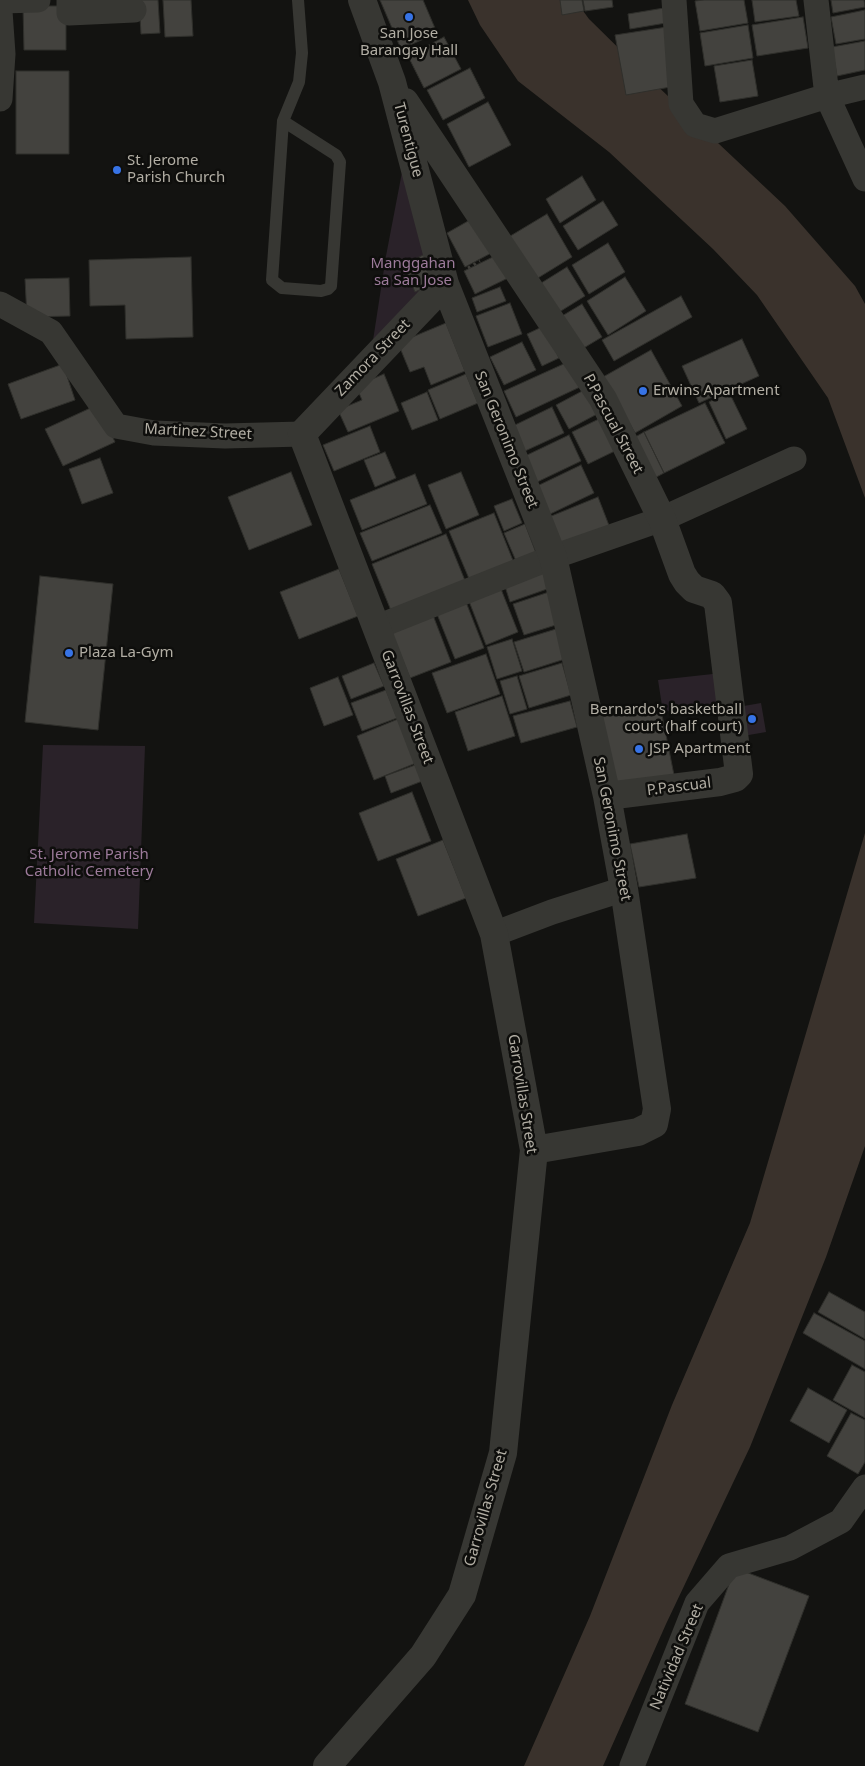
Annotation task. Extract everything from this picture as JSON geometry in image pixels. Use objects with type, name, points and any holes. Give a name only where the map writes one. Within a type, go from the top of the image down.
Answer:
[{"type":"street","points":[[0,2],[38,0]]},
{"type":"street","points":[[69,0],[69,13],[134,10]]},
{"type":"street","name":"Turentigue","points":[[362,0],[392,82],[445,284]]},
{"type":"street","points":[[674,0],[681,104],[695,125],[715,131],[827,96],[865,87]]},
{"type":"street","points":[[816,0],[827,96],[865,179]]},
{"type":"street","points":[[0,11],[3,54],[0,98]]},
{"type":"street","name":"P.Pascual Street","points":[[392,82],[603,399],[662,519],[682,574],[687,582],[694,589],[712,595],[718,603],[739,765]]},
{"type":"street","name":"Zamora Street","points":[[302,434],[445,284]]},
{"type":"street","name":"San Geronimo Street","points":[[445,284],[553,557],[607,796],[624,889],[657,1110],[654,1124],[638,1132],[534,1150]]},
{"type":"street","name":"Martinez Street","points":[[0,304],[50,332],[116,426],[154,433],[225,436],[302,434]]},
{"type":"street","name":"Garrovillas Street","points":[[302,434],[494,934],[534,1150],[503,1452],[462,1595],[423,1656],[327,1766]]},
{"type":"street","points":[[377,627],[553,557],[662,519],[794,459]]},
{"type":"street","name":"P.Pascual","points":[[607,796],[730,780],[739,774],[739,765]]},
{"type":"street","points":[[494,934],[552,912],[624,889]]},
{"type":"street","name":"Natividad Street","points":[[632,1766],[697,1603],[729,1566],[790,1548],[841,1521],[865,1488]]},
{"type":"lane","points":[[283,121],[336,155],[340,162],[331,286],[321,291],[282,288],[272,280],[283,121],[299,82],[302,53],[298,0]]},
{"type":"path","points":[[445,284],[462,271],[504,248]]},
{"type":"green space","name":"Manggahan sa San Jose","points":[[408,141],[445,284],[370,360],[386,256]]},
{"type":"green space","points":[[722,673],[724,704],[663,712],[658,680]]},
{"type":"green space","name":"Bernardo's basketball court (half court)","points":[[761,703],[766,732],[743,736],[738,707]]},
{"type":"green space","name":"St. Jerome Parish Catholic Cemetery","points":[[43,745],[145,746],[138,929],[34,923]]},
{"type":"shaded area","points":[[468,0],[575,0],[589,19],[652,81],[785,206],[855,286],[865,304],[865,498],[828,398],[757,295],[713,249],[609,152],[518,81],[480,25]]},
{"type":"shaded area","points":[[865,833],[865,1146],[826,1257],[750,1447],[666,1624],[603,1766],[524,1766],[590,1616],[672,1405],[750,1223]]},
{"type":"building","points":[[139,0],[158,0],[160,33],[141,34]]},
{"type":"building","points":[[163,0],[191,0],[193,36],[165,37]]},
{"type":"building","name":"San Jose Barangay Hall","points":[[380,0],[423,0],[437,33],[401,49]]},
{"type":"building","points":[[560,0],[582,0],[584,11],[562,15]]},
{"type":"building","points":[[583,0],[612,0],[613,7],[585,11]]},
{"type":"building","points":[[744,0],[748,23],[700,31],[695,1]]},
{"type":"building","points":[[752,0],[796,0],[799,16],[755,22]]},
{"type":"building","points":[[831,0],[864,0],[865,7],[833,13]]},
{"type":"building","points":[[23,6],[66,6],[66,50],[24,50]]},
{"type":"building","points":[[664,8],[666,23],[630,29],[628,14]]},
{"type":"building","points":[[865,10],[865,39],[836,44],[831,17]]},
{"type":"building","points":[[803,17],[808,48],[757,56],[752,25]]},
{"type":"building","points":[[748,25],[753,58],[705,66],[700,33]]},
{"type":"building","points":[[667,27],[676,86],[626,95],[615,35]]},
{"type":"building","points":[[444,37],[461,69],[424,88],[408,56]]},
{"type":"building","points":[[865,41],[865,70],[837,76],[832,47]]},
{"type":"building","points":[[752,60],[758,96],[720,102],[714,66]]},
{"type":"building","points":[[470,68],[485,98],[443,120],[427,90]]},
{"type":"building","points":[[16,71],[69,71],[69,154],[16,154]]},
{"type":"building","points":[[488,102],[511,145],[469,167],[447,124]]},
{"type":"building","points":[[582,176],[596,200],[560,223],[546,199]]},
{"type":"building","points":[[603,201],[618,225],[578,250],[563,226]]},
{"type":"building","points":[[547,214],[572,257],[533,281],[507,238]]},
{"type":"building","points":[[477,216],[495,251],[465,267],[447,233]]},
{"type":"building","points":[[608,243],[625,272],[589,294],[572,265]]},
{"type":"building","points":[[425,254],[436,282],[415,292],[403,265]]},
{"type":"building","points":[[497,255],[508,278],[475,294],[464,271]]},
{"type":"building","points":[[191,257],[193,337],[126,339],[125,305],[90,306],[89,260]]},
{"type":"building","points":[[567,267],[585,296],[556,314],[538,285]]},
{"type":"building","points":[[625,277],[646,311],[608,335],[587,301]]},
{"type":"building","points":[[69,278],[70,316],[27,317],[25,279]]},
{"type":"building","points":[[500,287],[506,301],[477,312],[472,298]]},
{"type":"building","points":[[681,296],[692,317],[614,361],[602,340]]},
{"type":"building","points":[[510,303],[522,334],[488,347],[476,316]]},
{"type":"building","points":[[582,304],[602,337],[577,352],[557,319]]},
{"type":"building","points":[[446,323],[465,371],[431,385],[424,367],[410,372],[398,343]]},
{"type":"building","points":[[544,326],[559,358],[542,366],[527,334]]},
{"type":"building","points":[[742,339],[759,376],[699,403],[682,366]]},
{"type":"building","points":[[522,342],[536,370],[504,385],[490,357]]},
{"type":"building","name":"Erwins Apartment","points":[[651,350],[682,406],[635,433],[603,377]]},
{"type":"building","points":[[568,362],[580,387],[516,417],[504,391]]},
{"type":"building","points":[[63,364],[75,400],[21,419],[8,384]]},
{"type":"building","points":[[384,374],[399,411],[348,432],[338,410],[362,400],[356,386]]},
{"type":"building","points":[[466,374],[478,403],[440,419],[428,390]]},
{"type":"building","points":[[586,389],[599,413],[569,429],[556,405]]},
{"type":"building","points":[[427,392],[438,420],[412,430],[401,403]]},
{"type":"building","points":[[729,392],[747,429],[726,439],[709,402]]},
{"type":"building","points":[[705,403],[725,443],[664,473],[644,432]]},
{"type":"building","points":[[97,405],[115,442],[63,466],[45,429]]},
{"type":"building","points":[[552,407],[564,433],[525,451],[513,426]]},
{"type":"building","points":[[603,417],[619,449],[588,464],[572,432]]},
{"type":"building","points":[[370,426],[380,452],[334,471],[323,445]]},
{"type":"building","points":[[644,432],[664,473],[645,483],[625,443]]},
{"type":"building","points":[[569,435],[581,461],[535,483],[523,457]]},
{"type":"building","points":[[385,452],[396,478],[375,487],[364,460]]},
{"type":"building","points":[[100,458],[113,493],[82,504],[69,469]]},
{"type":"building","points":[[581,465],[594,493],[546,516],[533,488]]},
{"type":"building","points":[[291,472],[312,525],[249,550],[228,497]]},
{"type":"building","points":[[461,472],[479,515],[446,529],[428,485]]},
{"type":"building","points":[[415,474],[427,504],[362,530],[350,500]]},
{"type":"building","points":[[598,497],[610,528],[561,548],[549,517]]},
{"type":"building","points":[[512,499],[522,523],[504,531],[494,506]]},
{"type":"building","points":[[430,505],[442,533],[372,561],[360,533]]},
{"type":"building","points":[[494,513],[514,563],[470,581],[449,531]]},
{"type":"building","points":[[525,524],[536,553],[516,561],[504,533]]},
{"type":"building","points":[[446,534],[466,583],[392,613],[372,564]]},
{"type":"building","points":[[543,567],[550,588],[510,602],[503,580]]},
{"type":"building","points":[[339,569],[358,616],[299,639],[280,592]]},
{"type":"building","name":"Plaza La-Gym","points":[[40,576],[113,584],[98,730],[25,722]]},
{"type":"building","points":[[499,584],[518,632],[486,645],[467,596]]},
{"type":"building","points":[[549,592],[559,624],[524,635],[513,604]]},
{"type":"building","points":[[464,597],[484,648],[455,659],[435,609]]},
{"type":"building","points":[[431,610],[451,662],[410,678],[389,626]]},
{"type":"building","points":[[556,629],[565,659],[524,672],[514,642]]},
{"type":"building","points":[[512,639],[522,671],[497,679],[487,647]]},
{"type":"building","points":[[486,654],[500,694],[447,713],[432,673]]},
{"type":"building","points":[[374,663],[384,686],[351,699],[342,676]]},
{"type":"building","points":[[562,663],[571,695],[529,708],[519,676]]},
{"type":"building","points":[[517,676],[527,709],[510,714],[500,681]]},
{"type":"building","points":[[338,677],[353,715],[324,726],[310,688]]},
{"type":"building","points":[[386,690],[397,718],[362,731],[351,703]]},
{"type":"building","points":[[502,696],[515,736],[468,751],[455,712]]},
{"type":"building","points":[[570,701],[577,727],[521,743],[513,716]]},
{"type":"building","name":"JSP Apartment","points":[[660,705],[675,780],[618,789],[601,717]]},
{"type":"building","points":[[398,719],[416,763],[374,780],[357,736]]},
{"type":"building","points":[[418,764],[425,780],[391,793],[385,776]]},
{"type":"building","points":[[412,792],[431,841],[378,861],[359,813]]},
{"type":"building","points":[[687,834],[696,878],[639,887],[630,844]]},
{"type":"building","points":[[443,840],[466,898],[418,916],[396,859]]},
{"type":"building","points":[[829,1292],[865,1312],[865,1339],[818,1312]]},
{"type":"building","points":[[814,1313],[865,1341],[865,1369],[803,1333]]},
{"type":"building","points":[[852,1365],[865,1372],[865,1418],[833,1400]]},
{"type":"building","points":[[808,1388],[847,1410],[829,1443],[790,1421]]},
{"type":"building","points":[[851,1413],[865,1420],[865,1462],[858,1474],[827,1456]]},
{"type":"building","points":[[735,1568],[809,1596],[758,1732],[685,1704]]},
{"type":"place","name":"San Jose Barangay Hall","points":[[409,17]]},
{"type":"place","name":"St. Jerome Parish Church","points":[[117,170]]},
{"type":"place","name":"Erwins Apartment","points":[[643,391]]},
{"type":"place","name":"Plaza La-Gym","points":[[69,653]]},
{"type":"place","name":"Bernardo's basketball court (half court)","points":[[752,719]]},
{"type":"place","name":"JSP Apartment","points":[[639,749]]}]
